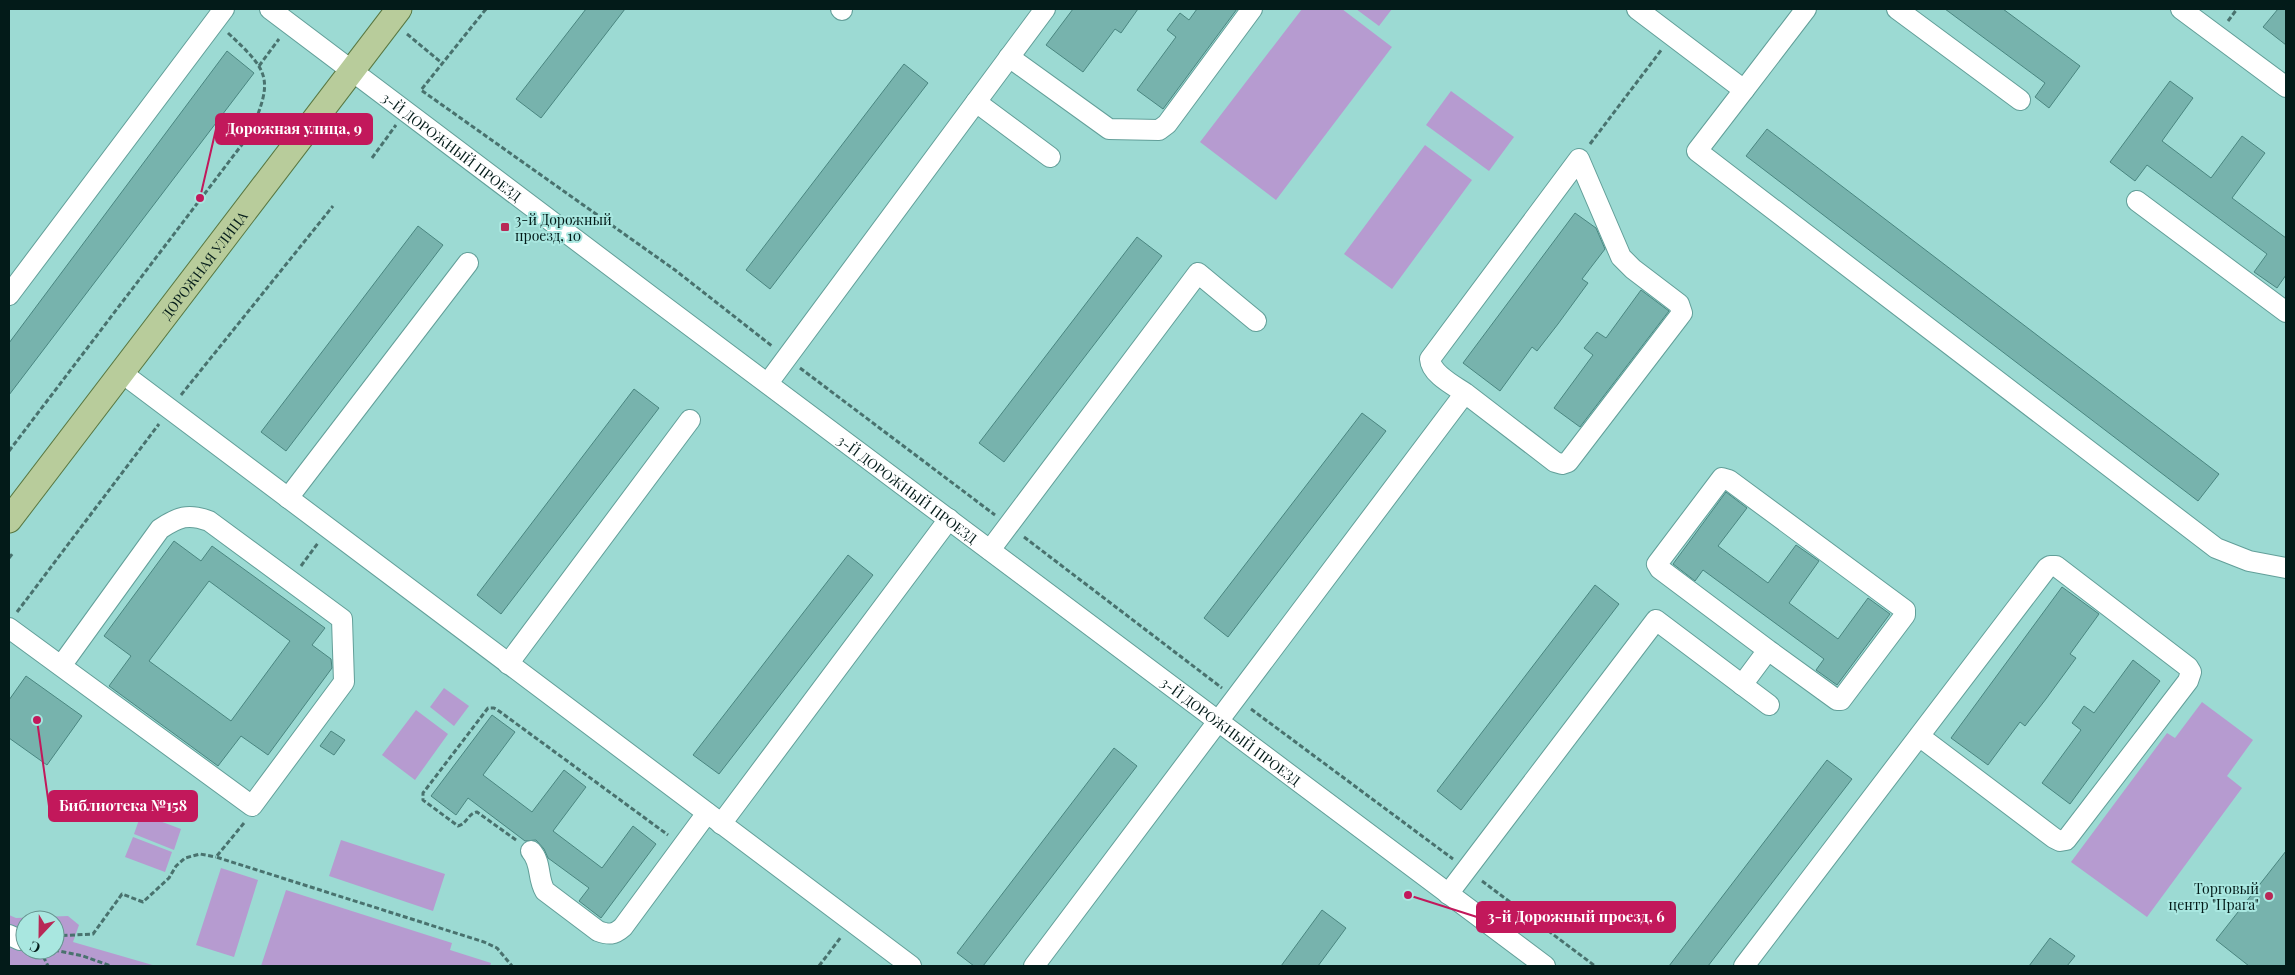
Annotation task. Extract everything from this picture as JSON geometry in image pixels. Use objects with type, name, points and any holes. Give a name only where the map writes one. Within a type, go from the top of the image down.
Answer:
[{"type":"main road","name":"ДОРОЖНАЯ УЛИЦА","points":[[9,520],[399,9]]},
{"type":"street","name":"3-Й ДОРОЖНЫЙ ПРОЕЗД","points":[[270,9],[1545,966]]},
{"type":"street","points":[[768,383],[1045,9]]},
{"type":"street","points":[[1010,56],[1108,129],[1158,130],[1167,124],[1252,9]]},
{"type":"street","points":[[1638,9],[1744,90]]},
{"type":"street","points":[[1806,9],[1698,151],[2216,548],[2249,560],[2286,568]]},
{"type":"street","points":[[1897,9],[2020,100]]},
{"type":"street","points":[[2181,9],[2286,87]]},
{"type":"street","points":[[9,295],[220,15]]},
{"type":"street","points":[[976,102],[1050,157]]},
{"type":"street","points":[[1579,159],[1621,257],[1632,269],[1679,304],[1682,313],[1568,462],[1562,464],[1555,462],[1434,370],[1430,365],[1430,359],[1579,159]]},
{"type":"street","points":[[2136,201],[2286,312]]},
{"type":"street","points":[[288,498],[468,263]]},
{"type":"street","points":[[990,550],[1198,273],[1256,322]]},
{"type":"street","points":[[122,373],[911,966]]},
{"type":"street","points":[[1034,966],[1464,393]]},
{"type":"street","points":[[508,664],[690,420]]},
{"type":"street","points":[[1722,478],[1730,480],[1905,610],[1905,615],[1841,700],[1837,700],[1768,650],[1658,567],[1658,562],[1722,478]]},
{"type":"street","points":[[9,628],[252,806],[344,682],[342,618],[209,521],[195,516],[175,518],[160,529],[61,666]]},
{"type":"street","points":[[531,851],[538,862],[541,883],[545,891],[598,931],[608,935],[616,933],[623,927],[683,846],[714,818],[949,519]]},
{"type":"street","points":[[1744,966],[1919,736],[2050,566],[2056,566],[2188,667],[2191,672],[2188,681],[2066,840],[2060,841],[2054,838],[1919,736]]},
{"type":"street","points":[[1448,894],[1656,620],[1769,705]]},
{"type":"street","points":[[1742,685],[1768,650]]},
{"type":"path","points":[[418,94],[486,9]]},
{"type":"path","points":[[9,450],[250,134],[264,100],[264,75],[220,15]]},
{"type":"path","points":[[407,34],[443,64]]},
{"type":"path","points":[[1579,159],[1672,35]]},
{"type":"path","points":[[259,66],[281,37]]},
{"type":"path","points":[[421,90],[674,270],[1235,698],[1595,966]]},
{"type":"path","points":[[372,158],[396,125]]},
{"type":"path","points":[[291,582],[329,528]]},
{"type":"path","points":[[9,558],[13,552]]},
{"type":"path","points":[[531,851],[477,812],[471,813],[464,823],[458,826],[422,800],[423,794],[488,708],[499,710],[683,846]]},
{"type":"path","points":[[216,857],[237,834],[252,806]]},
{"type":"path","points":[[65,935],[93,934],[122,894],[143,902],[169,878],[176,866],[184,858],[200,854],[216,857],[484,942],[497,948],[512,966]]},
{"type":"path","points":[[819,966],[852,922]]},
{"type":"path","points":[[65,952],[83,956],[111,966]]},
{"type":"shaded area","points":[[1302,9],[1342,9],[1392,47],[1276,200],[1200,142]]},
{"type":"shaded area","points":[[1356,9],[1392,9],[1379,26]]},
{"type":"shaded area","points":[[1451,91],[1514,137],[1489,171],[1426,125]]},
{"type":"shaded area","points":[[1425,145],[1472,180],[1392,289],[1344,254]]},
{"type":"shaded area","points":[[444,688],[469,706],[454,726],[430,707]]},
{"type":"shaded area","points":[[2202,702],[2253,740],[2227,776],[2242,788],[2147,917],[2071,862],[2167,733],[2175,738]]},
{"type":"shaded area","points":[[416,710],[448,734],[415,780],[382,755]]},
{"type":"shaded area","points":[[141,814],[181,829],[174,850],[134,834]]},
{"type":"shaded area","points":[[133,837],[172,852],[165,872],[125,857]]},
{"type":"shaded area","points":[[341,840],[445,874],[433,911],[329,876]]},
{"type":"shaded area","points":[[221,868],[258,880],[234,957],[196,945]]},
{"type":"shaded area","points":[[286,890],[452,943],[450,950],[491,963],[490,966],[261,966]]},
{"type":"shaded area","points":[[9,915],[15,918],[15,960],[65,960],[65,916],[68,916],[79,925],[73,942],[156,966],[9,966]]},
{"type":"building","points":[[586,9],[625,9],[541,118],[516,99]]},
{"type":"building","points":[[1073,9],[1138,9],[1121,33],[1115,29],[1083,72],[1046,45]]},
{"type":"building","points":[[1197,9],[1237,9],[1163,109],[1137,90],[1176,37],[1167,30],[1180,13],[1189,20]]},
{"type":"building","points":[[1945,9],[2003,9],[2080,66],[2049,108],[2035,97],[2045,83]]},
{"type":"building","points":[[2278,9],[2286,9],[2286,45],[2263,27]]},
{"type":"building","points":[[227,51],[254,73],[9,395],[9,343]]},
{"type":"building","points":[[904,64],[928,83],[770,289],[746,270]]},
{"type":"building","points":[[2170,81],[2193,98],[2162,141],[2211,178],[2242,136],[2265,153],[2232,198],[2286,238],[2286,275],[2277,288],[2254,272],[2267,254],[2147,165],[2135,181],[2110,162]]},
{"type":"building","points":[[1767,129],[2219,474],[2198,501],[1746,156]]},
{"type":"building","points":[[1575,213],[1596,228],[1605,249],[1582,279],[1588,283],[1558,324],[1537,351],[1532,347],[1500,391],[1463,363]]},
{"type":"building","points":[[418,226],[443,245],[286,451],[261,432]]},
{"type":"building","points":[[1137,237],[1162,256],[1004,462],[979,443]]},
{"type":"building","points":[[1641,290],[1669,311],[1580,427],[1554,408],[1593,355],[1584,348],[1597,332],[1606,338]]},
{"type":"building","points":[[634,389],[659,408],[501,614],[477,595]]},
{"type":"building","points":[[1362,413],[1386,431],[1228,637],[1204,618]]},
{"type":"building","points":[[1726,492],[1747,508],[1718,546],[1768,583],[1796,545],[1819,561],[1789,603],[1838,639],[1868,598],[1890,614],[1837,685],[1816,670],[1824,659],[1703,570],[1695,581],[1673,564]]},
{"type":"building","points":[[174,541],[201,561],[212,546],[325,628],[312,645],[331,659],[332,668],[268,755],[241,736],[218,766],[109,686],[131,656],[104,636]],"holes":[[[209,581],[290,641],[231,721],[149,661]]]},
{"type":"building","points":[[848,555],[873,575],[719,774],[693,755]]},
{"type":"building","points":[[1595,585],[1619,604],[1461,810],[1437,791]]},
{"type":"building","points":[[2062,587],[2099,614],[2070,654],[2076,658],[2046,699],[2025,726],[2020,722],[1988,765],[1951,738]]},
{"type":"building","points":[[2133,660],[2160,681],[2070,804],[2042,783],[2081,730],[2072,723],[2084,706],[2094,713]]},
{"type":"building","points":[[26,676],[82,716],[47,765],[9,738],[9,700]]},
{"type":"building","points":[[492,715],[515,732],[483,775],[532,812],[564,770],[586,787],[553,831],[602,868],[633,826],[656,844],[601,918],[579,901],[589,888],[548,858],[544,849],[536,840],[525,841],[468,798],[456,815],[431,796]]},
{"type":"building","points":[[331,731],[345,740],[334,755],[320,746]]},
{"type":"building","points":[[1114,748],[1137,766],[983,966],[974,966],[957,953]]},
{"type":"building","points":[[1827,760],[1852,779],[1708,966],[1669,966]]},
{"type":"building","name":"Торговый центр \"Прага\"","points":[[2286,851],[2286,966],[2249,966],[2216,940]]},
{"type":"building","points":[[1322,910],[1346,928],[1318,966],[1281,966]]},
{"type":"building","points":[[2050,938],[2075,956],[2067,966],[2029,966]]},
{"type":"place","name":"Дорожная улица, 9","points":[[200,198]]},
{"type":"place","name":"3-й Дорожный проезд, 10","points":[[505,227]]},
{"type":"place","name":"Библиотека №158","points":[[37,720]]},
{"type":"place","name":"3-й Дорожный проезд, 6","points":[[1408,895]]},
{"type":"place","name":"Торговый центр \"Прага\"","points":[[2269,896]]}]
